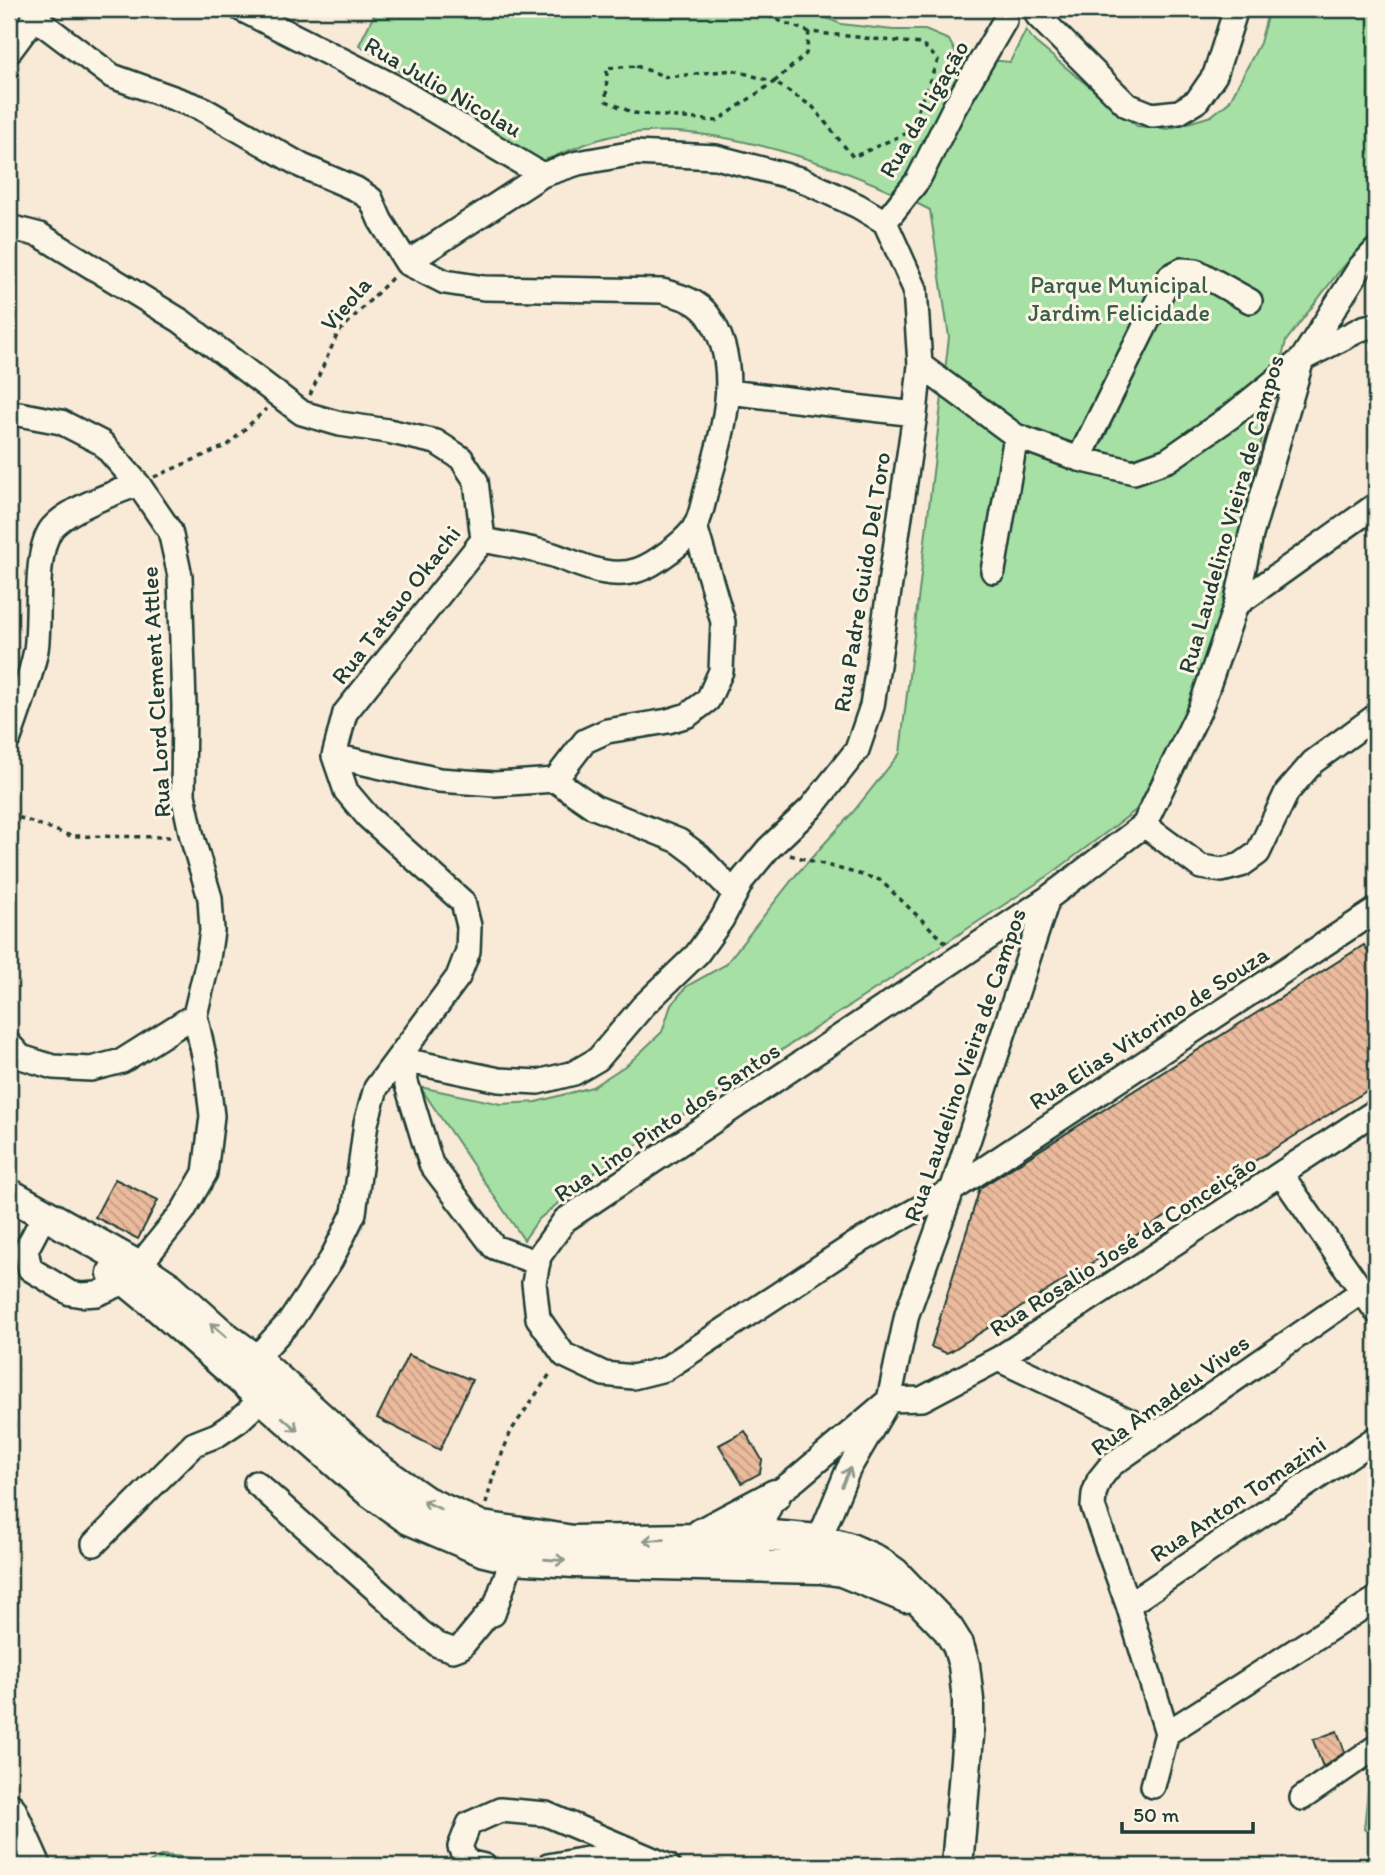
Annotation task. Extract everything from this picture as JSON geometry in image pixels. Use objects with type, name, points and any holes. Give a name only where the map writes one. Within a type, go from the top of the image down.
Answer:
[{"type":"highway","points":[[9,1810],[34,1866]]},
{"type":"main road","points":[[9,1194],[40,1222],[133,1274],[170,1288],[220,1333],[247,1368],[262,1399],[368,1490],[409,1519],[484,1551],[573,1541],[760,1535],[820,1540],[848,1548],[877,1561],[894,1573],[948,1629],[958,1645],[964,1665],[968,1735],[957,1866]]},
{"type":"main road","points":[[9,1216],[40,1222]]},
{"type":"main road","points":[[247,1368],[373,1465],[426,1502],[482,1527],[516,1546],[616,1563],[842,1571],[927,1606]]},
{"type":"main road","points":[[692,1539],[775,1494]]},
{"type":"street","name":"Rua Julio Nicolau","points":[[241,9],[391,85],[542,175]]},
{"type":"street","points":[[1000,14],[1015,23],[1026,23],[1040,12],[1127,105],[1152,115],[1179,112],[1197,101],[1215,75],[1236,9]]},
{"type":"street","points":[[9,52],[38,13],[112,76],[201,108],[302,166],[356,189],[371,199],[380,220],[407,263],[445,282],[484,288],[662,291],[690,299],[707,313],[721,337],[728,371],[728,393],[718,448],[695,526],[669,552],[639,570],[619,574],[599,572],[556,556],[483,540]]},
{"type":"street","name":"Rua da Ligação","points":[[885,222],[918,180],[1000,14]]},
{"type":"street","points":[[407,263],[542,175],[578,163],[634,153],[716,157],[800,179],[885,222]]},
{"type":"street","name":"Rua Padre Guido Del Toro","points":[[399,1059],[499,1080],[538,1082],[574,1073],[598,1059],[643,1006],[697,954],[722,919],[743,879],[768,849],[811,808],[857,750],[872,706],[920,365],[915,289],[885,222]]},
{"type":"street","name":"Rua Tatsuo Okachi","points":[[9,227],[40,235],[161,308],[303,412],[340,424],[388,430],[436,442],[461,458],[476,481],[483,540],[345,713],[334,756]]},
{"type":"street","name":"Rua Laudelino Vieira de Campos","points":[[889,1400],[907,1314],[951,1191],[1048,898],[1144,825],[1200,709],[1236,605],[1251,535],[1302,359],[1361,266],[1376,250]]},
{"type":"street","points":[[1079,459],[1170,276],[1182,270],[1196,271],[1250,301]]},
{"type":"street","points":[[920,365],[1016,436],[1079,459],[1134,472],[1168,460],[1230,417],[1302,359],[1363,328],[1376,325]]},
{"type":"street","points":[[728,393],[915,414]]},
{"type":"street","name":"Rua Lord Clement Attlee","points":[[9,415],[19,414],[61,422],[102,443],[138,484],[170,531],[180,576],[184,706],[183,795],[210,898],[212,930],[208,965],[195,1015],[206,1065],[212,1116],[205,1173],[183,1211],[133,1274]]},
{"type":"street","points":[[993,571],[1016,436]]},
{"type":"street","points":[[9,738],[35,652],[42,551],[52,528],[85,505],[138,484]]},
{"type":"street","points":[[1236,605],[1376,505]]},
{"type":"street","points":[[555,780],[585,741],[607,732],[688,715],[708,700],[721,671],[723,622],[695,526]]},
{"type":"street","points":[[1144,825],[1201,867],[1222,870],[1241,865],[1258,853],[1287,792],[1313,762],[1376,716]]},
{"type":"street","points":[[334,756],[439,780],[495,784],[555,780],[594,807],[678,841],[699,856],[735,894]]},
{"type":"street","points":[[247,1368],[292,1320],[337,1248],[354,1213],[366,1123],[376,1088],[458,977],[468,951],[470,926],[463,902],[368,817],[346,791],[334,756]]},
{"type":"street","name":"Rua Lino Pinto dos Santos","points":[[951,1191],[855,1244],[665,1369],[633,1377],[604,1374],[564,1355],[538,1318],[534,1283],[539,1256],[565,1220],[1048,898]]},
{"type":"street","name":"Rua Elias Vitorino de Souza","points":[[951,1191],[1374,917]]},
{"type":"street","points":[[9,1044],[21,1057],[53,1067],[91,1069],[122,1061],[195,1015]]},
{"type":"street","points":[[399,1059],[431,1164],[494,1247],[538,1263]]},
{"type":"street","name":"Rua Rosalio José da Conceição","points":[[889,1400],[922,1399],[998,1359],[1376,1111]]},
{"type":"street","points":[[1281,1174],[1364,1290],[1376,1311]]},
{"type":"street","points":[[40,1222],[26,1250],[30,1269],[70,1293],[97,1294],[133,1274]]},
{"type":"street","name":"Rua Amadeu Vives","points":[[1167,1733],[1128,1605],[1093,1507],[1099,1480],[1111,1465],[1155,1433],[1364,1290]]},
{"type":"street","points":[[998,1359],[1155,1433]]},
{"type":"street","points":[[94,1544],[194,1444],[217,1436],[262,1399]]},
{"type":"street","points":[[757,1567],[760,1535],[775,1494],[889,1400]]},
{"type":"street","points":[[800,1568],[820,1540],[848,1470],[889,1400]]},
{"type":"street","name":"Rua Anton Tomazini","points":[[1128,1605],[1376,1438]]},
{"type":"street","points":[[256,1483],[419,1631],[438,1645],[453,1650],[461,1647],[494,1610],[516,1546]]},
{"type":"street","points":[[1153,1786],[1167,1733],[1376,1599]]},
{"type":"street","points":[[1302,1798],[1376,1747]]},
{"type":"street","points":[[484,1866],[467,1862],[460,1847],[469,1824],[500,1810],[547,1814],[668,1866]]},
{"type":"street","points":[[548,1866],[632,1851]]},
{"type":"path","points":[[749,9],[809,32],[922,44],[938,60],[909,132],[853,157],[813,107],[774,82],[733,70],[667,77],[636,66],[607,68],[606,102],[634,113],[717,121],[774,82],[806,54],[809,32]]},
{"type":"path","name":"Vieola","points":[[303,412],[338,333],[407,263]]},
{"type":"path","points":[[138,484],[228,444],[280,395]]},
{"type":"path","points":[[9,814],[71,836],[192,837]]},
{"type":"path","points":[[768,849],[880,880],[960,956]]},
{"type":"path","points":[[482,1527],[493,1477],[511,1431],[564,1355]]},
{"type":"green space","name":"Parque Municipal Jardim Felicidade","points":[[377,9],[805,9],[841,24],[893,30],[925,30],[949,40],[958,57],[1010,62],[1026,30],[1035,42],[1137,126],[1168,129],[1211,116],[1229,102],[1260,43],[1269,9],[1376,9],[1376,230],[1338,273],[1286,341],[1258,454],[1219,634],[1172,746],[1136,810],[1051,874],[594,1173],[538,1220],[524,1240],[420,1087],[501,1104],[536,1102],[592,1087],[628,1064],[662,1032],[671,1005],[687,986],[725,965],[796,875],[853,812],[900,753],[949,337],[930,210],[861,178],[822,164],[740,141],[699,134],[623,134],[592,142],[543,161],[532,159],[359,45]]},
{"type":"green space","points":[[1376,1767],[1376,1840],[1364,1829],[1370,1771]]},
{"type":"green space","points":[[162,1855],[281,1866],[145,1866]]},
{"type":"building","points":[[1364,945],[1376,964],[1376,1085],[951,1351],[946,1353],[931,1347],[980,1188]]},
{"type":"building","points":[[115,1179],[158,1200],[138,1239],[95,1217]]},
{"type":"building","points":[[408,1355],[472,1380],[440,1450],[377,1418]]},
{"type":"building","points":[[745,1431],[762,1460],[760,1473],[742,1483],[719,1445]]},
{"type":"building","points":[[1337,1731],[1345,1752],[1323,1767],[1313,1740]]}]
